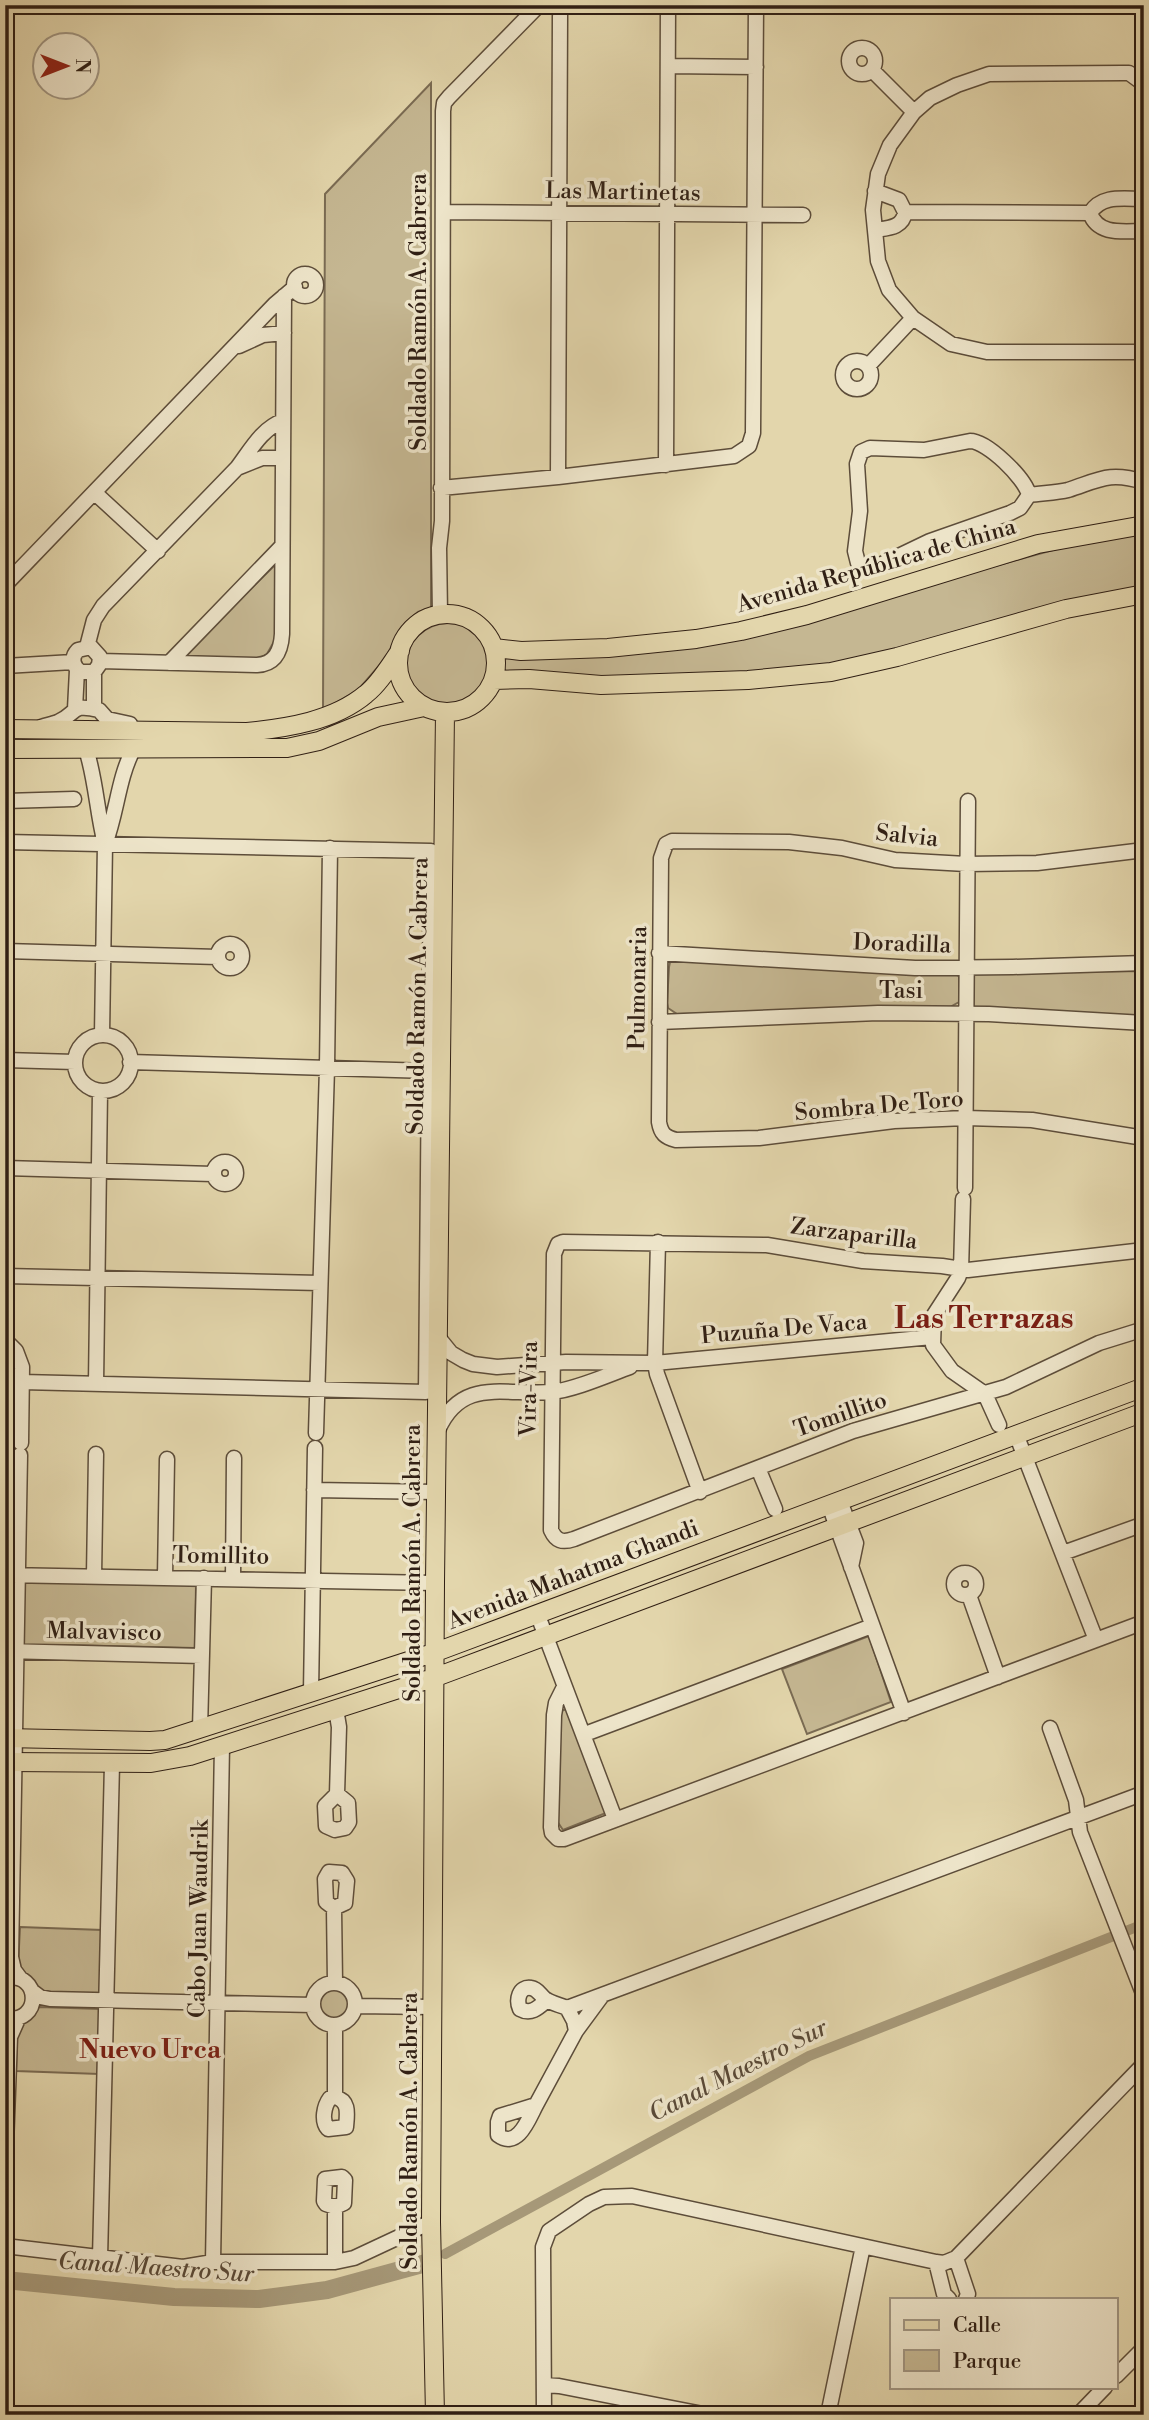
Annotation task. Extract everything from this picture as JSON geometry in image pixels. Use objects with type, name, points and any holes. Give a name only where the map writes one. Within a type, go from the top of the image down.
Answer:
[{"type":"main road","name":"Avenida República de China","points":[[494,648],[521,651],[608,648],[696,639],[741,631],[807,615],[1038,544],[1144,525]]},
{"type":"main road","points":[[494,680],[529,679],[601,685],[748,680],[831,672],[897,657],[1066,609],[1144,594]]},
{"type":"main road","points":[[8,752],[287,748],[319,741],[378,717],[424,707],[445,712],[469,708],[488,691],[494,680],[497,664],[488,634],[464,616],[445,614],[426,618],[414,626],[405,637],[398,664],[405,689],[424,707]]},
{"type":"main road","points":[[5,729],[257,731],[299,724],[334,713],[366,694],[400,651]]},
{"type":"main road","name":"Soldado Ramón A. Cabrera","points":[[435,2415],[431,2222],[445,712]]},
{"type":"main road","name":"Avenida Mahatma Ghandi","points":[[11,1738],[156,1741],[200,1729],[436,1652],[1144,1387]]},
{"type":"main road","name":"Avenida Mahatma Ghandi","points":[[10,1762],[162,1762],[222,1745],[436,1677],[1144,1412]]},
{"type":"street","name":"Soldado Ramón A. Cabrera","points":[[445,614],[439,548],[442,521],[444,103],[539,5]]},
{"type":"street","points":[[557,5],[560,14],[558,477]]},
{"type":"street","points":[[666,465],[668,5]]},
{"type":"street","points":[[441,488],[666,465],[737,455],[749,446],[752,441],[756,5]]},
{"type":"street","points":[[668,66],[756,67]]},
{"type":"street","points":[[872,70],[914,112]]},
{"type":"street","points":[[1142,352],[972,350],[951,344],[913,318],[898,303],[883,277],[878,261],[873,210],[883,159],[896,134],[914,112],[930,98],[945,90],[989,74],[1129,73],[1144,84]]},
{"type":"street","points":[[875,191],[899,200],[905,212],[904,218],[897,226],[875,230]]},
{"type":"street","points":[[1090,213],[1104,200],[1144,199]]},
{"type":"street","name":"Las Martinetas","points":[[443,212],[803,215]]},
{"type":"street","points":[[905,212],[1090,213]]},
{"type":"street","points":[[1090,213],[1095,223],[1104,229],[1144,231]]},
{"type":"street","points":[[5,585],[289,291],[284,333],[281,642],[274,659],[257,665],[169,663],[97,666],[85,674],[75,666],[5,666]]},
{"type":"street","points":[[868,366],[913,318]]},
{"type":"street","points":[[223,357],[249,340],[263,335],[284,333]]},
{"type":"street","points":[[75,709],[75,653],[87,646],[94,620],[103,606],[237,468],[262,434],[283,421]]},
{"type":"street","points":[[978,441],[1019,478],[1029,495],[1016,510],[930,541],[880,565],[865,567],[856,558],[860,502],[857,464],[858,457],[865,449],[924,450],[978,441]]},
{"type":"street","points":[[237,468],[262,458],[283,458]]},
{"type":"street","points":[[1029,495],[1069,489],[1100,478],[1127,477],[1144,482]]},
{"type":"street","points":[[95,493],[158,551]]},
{"type":"street","name":"Soldado Ramón A. Cabrera","points":[[442,521],[448,548],[445,614]]},
{"type":"street","points":[[169,663],[282,546]]},
{"type":"street","points":[[87,646],[98,653],[94,709]]},
{"type":"street","points":[[33,729],[59,722],[75,709],[94,709],[113,722],[173,732]]},
{"type":"street","points":[[86,749],[93,772],[105,844],[102,1035]]},
{"type":"street","points":[[105,844],[111,829],[124,768],[133,750]]},
{"type":"street","points":[[5,801],[74,799]]},
{"type":"street","points":[[968,801],[966,1118],[961,1270],[934,1315],[932,1337],[933,1345],[946,1365],[985,1394],[999,1425]]},
{"type":"street","name":"Salvia","points":[[666,845],[679,840],[789,842],[842,848],[895,860],[966,864],[1037,863],[1144,850]]},
{"type":"street","points":[[5,842],[431,851],[426,1392],[22,1382]]},
{"type":"street","name":"Pulmonaria","points":[[661,1132],[659,953],[661,858],[666,845]]},
{"type":"street","points":[[311,1692],[330,848]]},
{"type":"street","points":[[5,951],[218,957]]},
{"type":"street","name":"Doradilla","points":[[659,953],[881,966],[965,968],[1144,963]]},
{"type":"street","name":"Tasi","points":[[659,1022],[878,1013],[965,1013],[1144,1023]]},
{"type":"street","points":[[102,1035],[110,1036],[125,1046],[131,1062],[130,1071],[121,1085],[100,1091],[81,1081],[76,1073],[75,1062],[80,1047],[86,1041],[102,1035]]},
{"type":"street","points":[[5,1059],[75,1062]]},
{"type":"street","points":[[131,1062],[429,1071]]},
{"type":"street","points":[[96,1384],[100,1091]]},
{"type":"street","name":"Sombra De Toro","points":[[661,1132],[667,1138],[676,1140],[714,1140],[793,1135],[894,1121],[966,1118],[1032,1121],[1144,1138]]},
{"type":"street","points":[[5,1168],[214,1174]]},
{"type":"street","name":"Zarzaparilla","points":[[558,1244],[569,1240],[774,1246],[863,1261],[942,1266],[961,1270],[1144,1250]]},
{"type":"street","points":[[658,1242],[648,1364],[657,1374],[700,1492]]},
{"type":"street","name":"Vira-Vira","points":[[554,1536],[549,1523],[554,1255],[558,1244]]},
{"type":"street","points":[[5,1276],[320,1283]]},
{"type":"street","name":"Tomillito","points":[[554,1536],[565,1542],[574,1539],[868,1426],[1006,1387],[1099,1343],[1144,1329]]},
{"type":"street","points":[[438,1337],[451,1353],[463,1360],[497,1367],[552,1363],[648,1364]]},
{"type":"street","name":"Puzuña De Vaca","points":[[648,1364],[932,1337]]},
{"type":"street","points":[[5,1340],[20,1358],[22,1382],[11,1576],[13,1970],[10,1977],[27,1983],[40,1997],[50,1999],[313,2005]]},
{"type":"street","points":[[437,1432],[445,1414],[473,1394],[551,1392],[648,1364]]},
{"type":"street","points":[[497,1367],[498,1392]]},
{"type":"street","points":[[1016,1434],[1096,1640]]},
{"type":"street","points":[[94,1576],[96,1454]]},
{"type":"street","points":[[233,1579],[234,1458]]},
{"type":"street","points":[[165,1577],[167,1459]]},
{"type":"street","points":[[758,1468],[775,1508]]},
{"type":"street","points":[[314,1490],[436,1492]]},
{"type":"street","points":[[834,1503],[842,1524],[851,1567],[904,1713]]},
{"type":"street","points":[[1063,1553],[1144,1524]]},
{"type":"street","name":"Tomillito","points":[[11,1576],[435,1583]]},
{"type":"street","points":[[200,1729],[204,1578]]},
{"type":"street","points":[[969,1595],[998,1677]]},
{"type":"street","points":[[537,1613],[615,1819]]},
{"type":"street","points":[[564,1687],[556,1703],[554,1715],[552,1833],[558,1839],[1144,1622]]},
{"type":"street","points":[[585,1734],[872,1626]]},
{"type":"street","name":"Malvavisco","points":[[11,1651],[202,1656]]},
{"type":"street","points":[[336,1709],[339,1727],[337,1794]]},
{"type":"street","points":[[1050,1728],[1076,1800],[1080,1832],[1144,1996]]},
{"type":"street","name":"Cabo Juan Waudrik","points":[[213,2262],[222,1745]]},
{"type":"street","points":[[100,2258],[112,1764]]},
{"type":"street","points":[[547,2000],[567,2008],[601,1997],[1144,1793]]},
{"type":"street","points":[[334,1908],[335,1983]]},
{"type":"street","points":[[335,1983],[342,1984],[352,1993],[356,2006],[346,2022],[335,2026],[322,2022],[313,2005],[317,1992],[328,1984],[335,1983]]},
{"type":"street","points":[[30,2009],[32,1991]]},
{"type":"street","points":[[536,2105],[576,2031],[601,1997]]},
{"type":"street","points":[[5,2172],[9,2025],[38,2003],[50,1999]]},
{"type":"street","points":[[356,2006],[433,2007]]},
{"type":"street","points":[[567,2008],[576,2031]]},
{"type":"street","points":[[335,2026],[335,2097]]},
{"type":"street","points":[[544,2415],[543,2247],[549,2231],[589,2204],[604,2197],[632,2196],[944,2263],[956,2258],[1144,2064]]},
{"type":"street","points":[[335,2207],[335,2262]]},
{"type":"street","points":[[5,2246],[183,2267],[213,2262],[335,2262],[354,2258],[431,2222]]},
{"type":"street","points":[[828,2415],[863,2246]]},
{"type":"street","points":[[956,2258],[968,2294],[966,2298]]},
{"type":"street","points":[[936,2262],[944,2294],[948,2298]]},
{"type":"street","points":[[1118,2374],[1144,2348]]},
{"type":"street","points":[[544,2385],[708,2415]]},
{"type":"street","points":[[1077,2415],[1104,2388]]},
{"type":"green space","points":[[431,83],[431,608],[418,612],[405,623],[384,660],[358,690],[323,710],[325,194]]},
{"type":"green space","points":[[1144,532],[1144,587],[858,659],[779,673],[658,679],[509,672],[505,671],[502,663],[504,658],[633,650],[995,566],[1075,544]]},
{"type":"green space","points":[[278,562],[276,638],[267,654],[260,658],[187,659],[183,655]]},
{"type":"green space","points":[[449,623],[474,630],[486,642],[493,667],[486,692],[474,704],[449,711],[424,704],[412,692],[405,667],[412,642],[424,630]]},
{"type":"green space","points":[[674,960],[955,974],[959,976],[959,1002],[950,1007],[677,1014],[668,1008],[667,1003],[669,967]]},
{"type":"green space","points":[[1144,971],[1144,1016],[975,1008],[971,1005],[969,977],[976,972]]},
{"type":"green space","points":[[24,1582],[196,1585],[195,1648],[22,1644]]},
{"type":"green space","points":[[869,1636],[891,1702],[807,1734],[782,1669]]},
{"type":"green space","points":[[568,1709],[606,1813],[563,1830],[557,1821],[560,1711]]},
{"type":"green space","points":[[20,1927],[102,1930],[100,1994],[39,1993],[18,1967]]},
{"type":"green space","points":[[334,1984],[349,1990],[355,2005],[349,2020],[334,2026],[319,2020],[313,2005],[319,1990]]},
{"type":"green space","points":[[39,2007],[101,2009],[99,2074],[16,2071],[17,2031]]},
{"type":"waterway","name":"Canal Maestro Sur","points":[[445,2254],[809,2056],[1144,1924]]},
{"type":"waterway","name":"Canal Maestro Sur","points":[[5,2280],[174,2297],[259,2299],[327,2290],[426,2263]]},
{"type":"district","name":"Las Terrazas","points":[[984,1318]]},
{"type":"district","name":"Nuevo Urca","points":[[150,2049]]}]
